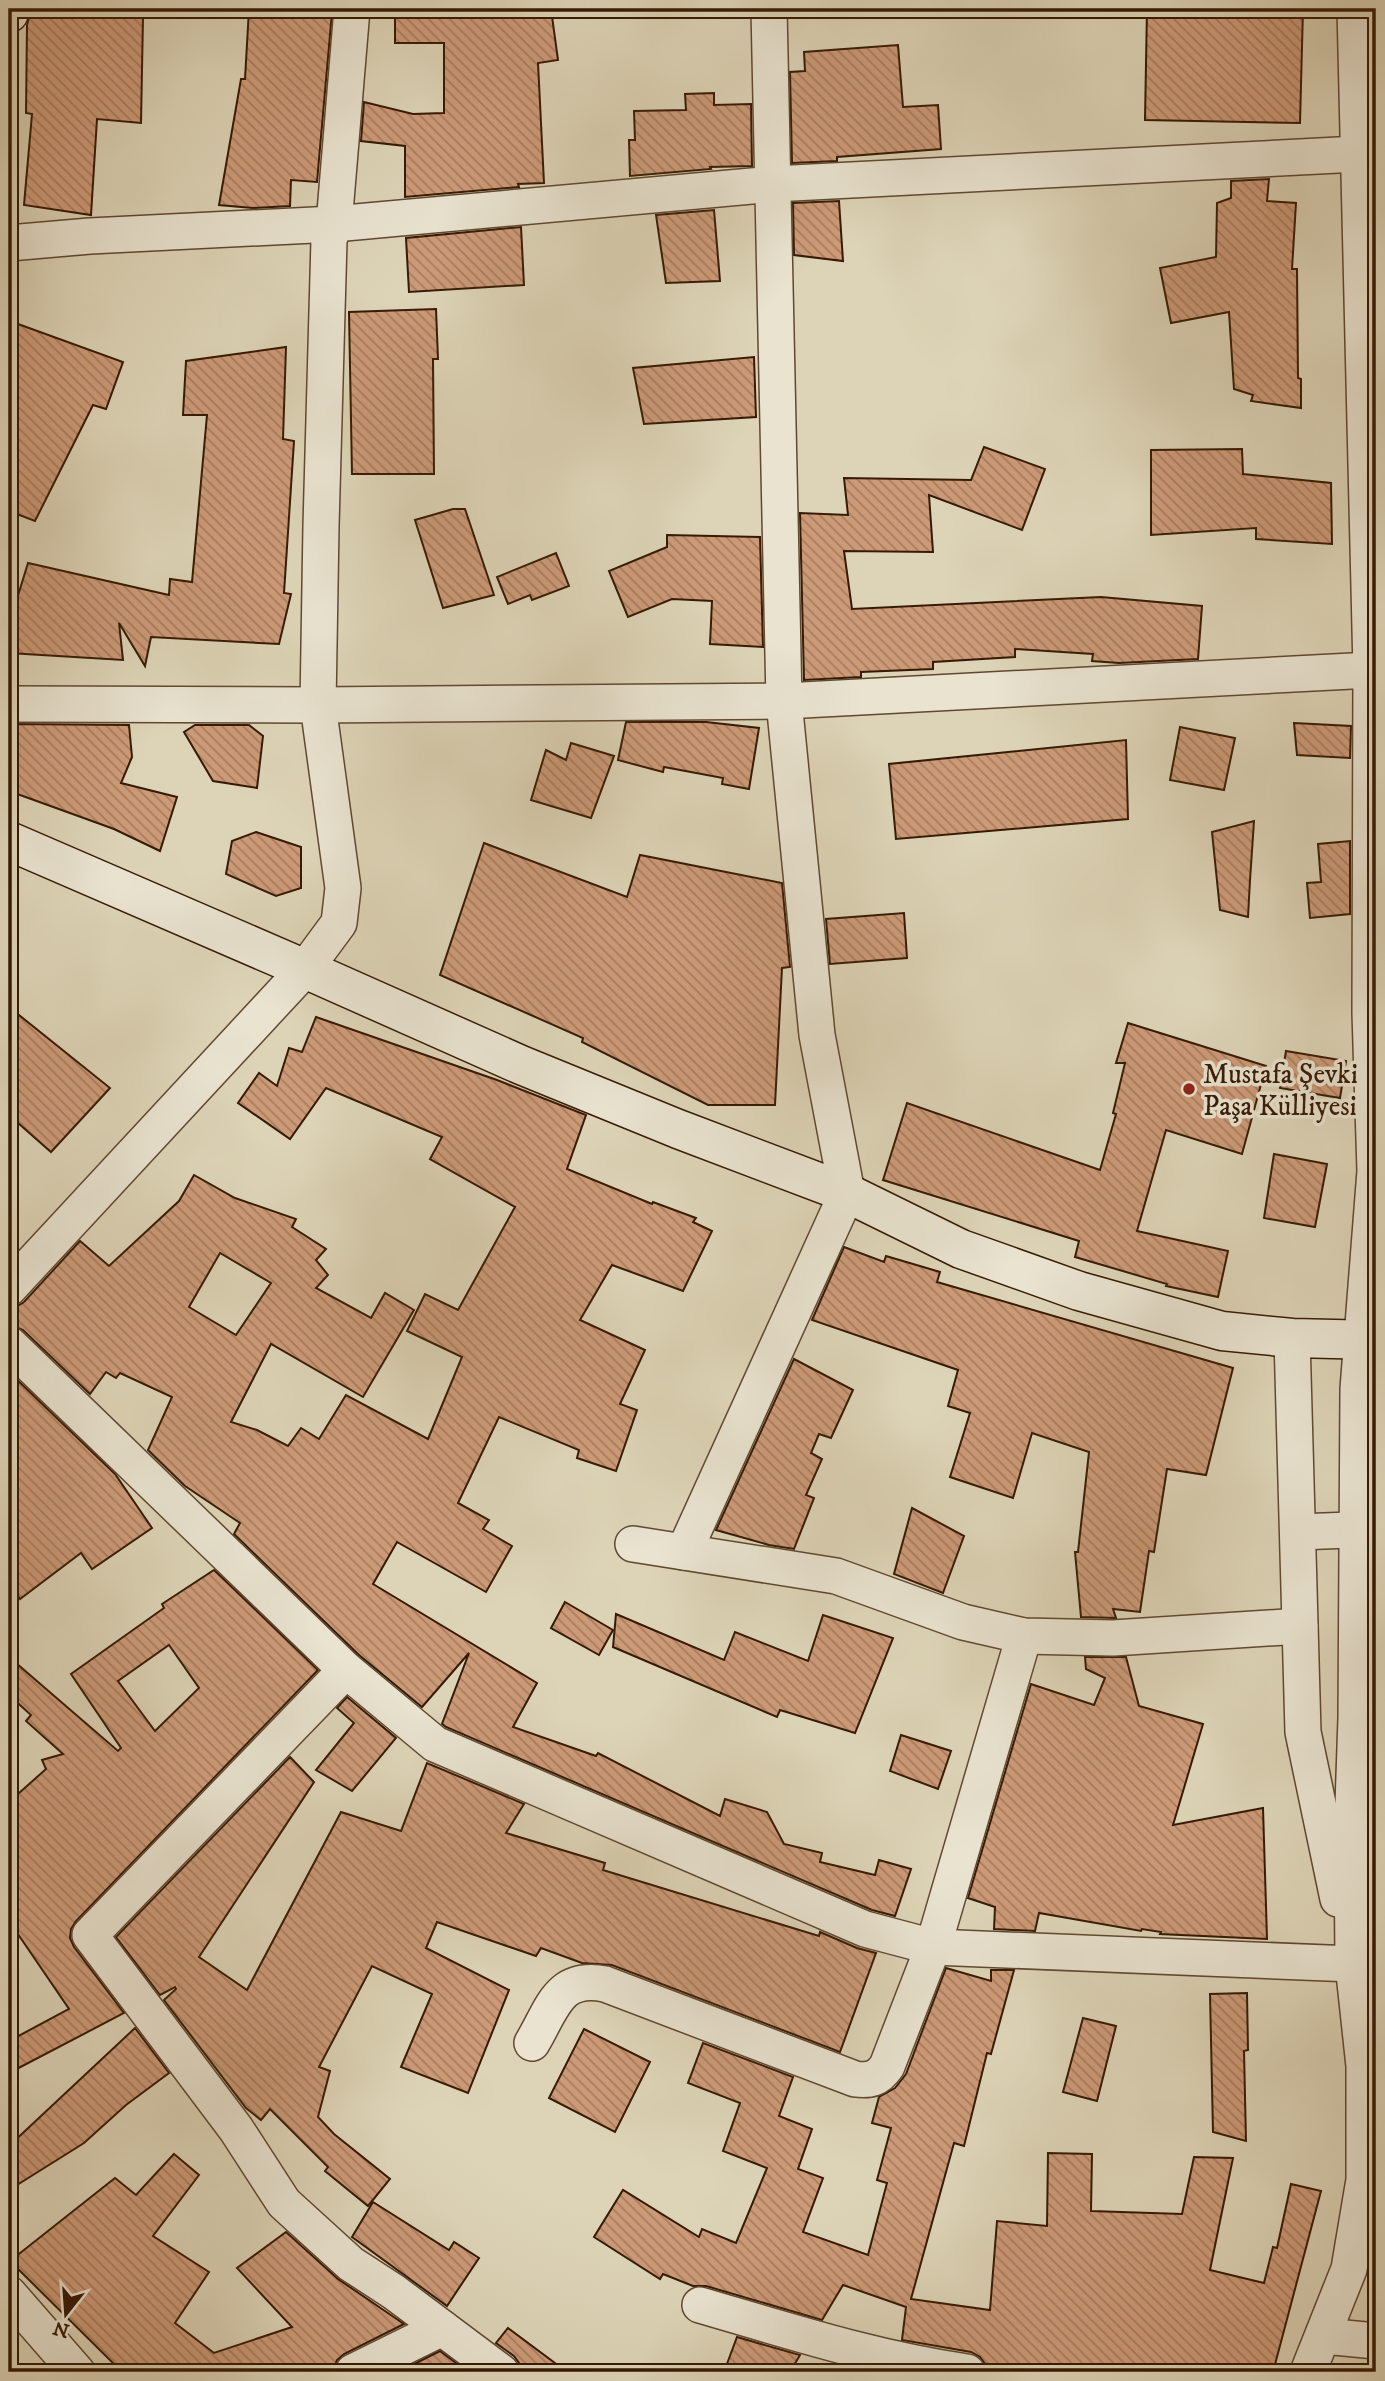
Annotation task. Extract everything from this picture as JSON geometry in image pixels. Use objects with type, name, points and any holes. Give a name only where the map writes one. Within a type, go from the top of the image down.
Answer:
[{"type":"street","points":[[9,1288],[305,969],[339,923],[343,888],[318,705],[320,540],[329,254],[334,224],[352,9]]},
{"type":"street","points":[[684,1552],[847,1193],[817,1035],[784,701],[769,9]]},
{"type":"street","points":[[1308,2372],[1349,2269],[1364,2180],[1364,2066],[1353,1964],[1352,1834],[1367,1530],[1358,1389],[1369,1340],[1375,1171],[1370,1013],[1371,670],[1355,9]]},
{"type":"street","points":[[9,243],[90,236],[334,224],[773,184],[1358,154]]},
{"type":"street","points":[[9,704],[318,705],[784,701],[1371,670]]},
{"type":"street","points":[[9,841],[521,1066],[847,1193],[961,1249],[1079,1291],[1222,1331],[1292,1338],[1369,1340]]},
{"type":"street","points":[[1292,1338],[1303,1732],[1353,1964]]},
{"type":"street","points":[[9,1344],[346,1670],[435,1744],[865,1929],[933,1947],[1353,1964]]},
{"type":"street","points":[[1298,1532],[1367,1530]]},
{"type":"street","points":[[633,1544],[835,1576],[963,1622],[1024,1636],[1113,1638],[1300,1626]]},
{"type":"street","points":[[532,2043],[563,1991],[575,1983],[587,1980],[605,1984],[855,2080],[869,2081],[880,2076],[887,2066],[933,1947],[1024,1636]]},
{"type":"street","points":[[346,1670],[90,1935],[236,2129],[284,2203],[351,2264],[501,2372]]},
{"type":"street","points":[[9,2294],[77,2372]]},
{"type":"street","points":[[700,2305],[847,2348],[916,2365],[967,2372]]},
{"type":"street","points":[[354,2372],[442,2328]]},
{"type":"street","points":[[1324,2336],[1376,2341]]},
{"type":"building","points":[[31,9],[143,17],[141,123],[97,119],[91,215],[24,205],[32,114],[26,113],[27,25]]},
{"type":"building","points":[[249,9],[332,12],[317,182],[291,180],[290,206],[253,208],[219,205],[241,79],[245,79]]},
{"type":"building","points":[[395,9],[551,9],[558,60],[538,63],[544,183],[405,197],[405,146],[361,141],[364,102],[413,114],[444,113],[444,43],[395,43]]},
{"type":"building","points":[[1147,9],[1303,9],[1300,123],[1145,120]]},
{"type":"building","points":[[898,45],[903,107],[938,105],[941,149],[837,157],[837,161],[792,163],[790,72],[805,71],[804,52]]},
{"type":"building","points":[[714,93],[714,105],[751,104],[752,166],[710,167],[711,169],[630,176],[629,140],[635,140],[634,111],[686,110],[685,94]]},
{"type":"building","points":[[1269,179],[1267,201],[1296,203],[1292,269],[1297,269],[1298,378],[1301,379],[1301,408],[1251,401],[1253,395],[1234,389],[1229,312],[1171,323],[1160,268],[1216,257],[1217,203],[1231,198],[1231,181]]},
{"type":"building","points":[[839,201],[843,261],[794,255],[793,203]]},
{"type":"building","points":[[714,210],[720,281],[666,283],[656,215]]},
{"type":"building","points":[[521,227],[524,285],[409,292],[406,238]]},
{"type":"building","points":[[436,309],[438,359],[433,359],[434,474],[352,474],[349,312]]},
{"type":"building","points":[[18,324],[123,362],[106,409],[93,405],[35,521],[9,511],[9,348]]},
{"type":"building","points":[[286,347],[283,439],[294,441],[284,593],[291,594],[279,644],[151,637],[145,666],[119,623],[123,660],[9,653],[9,625],[28,563],[169,595],[170,579],[192,582],[207,415],[183,415],[186,361]]},
{"type":"building","points":[[754,357],[756,417],[644,424],[633,368]]},
{"type":"building","points":[[984,447],[1045,469],[1022,530],[929,495],[933,552],[844,551],[852,609],[1101,597],[1202,606],[1198,659],[1119,663],[1092,661],[1093,654],[1015,649],[1015,657],[933,662],[933,669],[861,672],[861,677],[804,680],[800,513],[848,515],[844,478],[971,480]]},
{"type":"building","points":[[1242,449],[1243,474],[1331,483],[1332,544],[1256,539],[1256,528],[1151,535],[1151,450]]},
{"type":"building","points":[[453,509],[465,509],[494,595],[443,608],[415,520]]},
{"type":"building","points":[[667,535],[760,537],[763,647],[710,644],[712,601],[672,599],[628,617],[609,571],[667,547]]},
{"type":"building","points":[[556,553],[569,586],[532,600],[530,595],[508,604],[497,577]]},
{"type":"building","points":[[626,722],[706,722],[759,728],[749,789],[722,784],[723,778],[664,767],[663,772],[618,760]]},
{"type":"building","points":[[1294,723],[1351,726],[1350,758],[1297,755]]},
{"type":"building","points":[[9,724],[129,725],[132,757],[121,783],[177,797],[160,851],[114,829],[9,791]]},
{"type":"building","points":[[195,725],[249,725],[263,736],[257,788],[213,781],[184,732]]},
{"type":"building","points":[[1180,727],[1235,738],[1224,790],[1170,780]]},
{"type":"building","points":[[1126,740],[1128,819],[896,839],[889,764]]},
{"type":"building","points":[[571,743],[614,756],[591,818],[531,800],[546,750],[566,760]]},
{"type":"building","points":[[1254,821],[1248,917],[1220,910],[1212,832]]},
{"type":"building","points":[[256,832],[301,847],[301,888],[276,896],[226,874],[232,841]]},
{"type":"building","points":[[1350,841],[1350,914],[1310,918],[1307,883],[1321,882],[1318,844]]},
{"type":"building","points":[[484,843],[627,897],[640,855],[782,883],[790,967],[782,968],[775,1105],[708,1105],[582,1042],[583,1038],[440,975]]},
{"type":"building","points":[[904,913],[907,958],[830,964],[826,919]]},
{"type":"building","points":[[9,1007],[110,1088],[51,1152],[9,1115]]},
{"type":"building","points":[[316,1017],[497,1080],[586,1115],[567,1169],[652,1204],[653,1202],[696,1218],[693,1222],[712,1231],[683,1291],[612,1265],[580,1320],[645,1350],[620,1404],[637,1410],[616,1471],[577,1458],[579,1450],[499,1417],[458,1503],[489,1520],[483,1529],[512,1546],[486,1592],[397,1542],[373,1584],[537,1683],[513,1727],[596,1756],[598,1753],[720,1816],[725,1799],[767,1812],[784,1844],[822,1853],[820,1862],[875,1875],[879,1860],[911,1869],[895,1916],[872,1910],[446,1727],[442,1724],[469,1653],[422,1707],[359,1655],[234,1534],[240,1523],[185,1486],[148,1450],[172,1397],[120,1373],[116,1378],[106,1372],[90,1394],[23,1330],[9,1324],[9,1308],[24,1302],[80,1241],[109,1266],[179,1201],[194,1175],[235,1198],[296,1219],[292,1227],[326,1249],[316,1260],[328,1275],[316,1288],[371,1318],[385,1293],[414,1310],[363,1397],[271,1344],[231,1422],[257,1430],[288,1446],[301,1428],[319,1439],[346,1395],[428,1439],[462,1357],[407,1331],[425,1294],[458,1310],[515,1207],[430,1159],[442,1137],[326,1088],[290,1139],[238,1103],[259,1073],[277,1086],[289,1048],[302,1052]],"holes":[[[220,1253],[271,1283],[236,1335],[189,1307]]]},
{"type":"building","points":[[1128,1023],[1266,1066],[1242,1154],[1166,1130],[1137,1231],[1228,1251],[1218,1297],[1166,1286],[1167,1284],[1075,1257],[1079,1241],[883,1180],[907,1103],[1100,1170],[1116,1114],[1113,1113],[1125,1063],[1116,1063]]},
{"type":"building","points":[[1286,1051],[1346,1061],[1340,1098],[1280,1088]]},
{"type":"building","points":[[1274,1154],[1327,1164],[1315,1227],[1264,1218]]},
{"type":"building","points":[[844,1247],[884,1262],[886,1256],[940,1272],[937,1282],[1233,1368],[1206,1475],[1167,1469],[1154,1552],[1149,1551],[1140,1612],[1113,1609],[1116,1618],[1081,1617],[1075,1552],[1078,1552],[1089,1452],[1032,1433],[1013,1498],[950,1477],[970,1413],[948,1406],[958,1370],[812,1320]]},
{"type":"building","points":[[794,1359],[853,1390],[831,1438],[819,1434],[811,1453],[822,1459],[806,1495],[814,1498],[794,1549],[716,1530]]},
{"type":"building","points":[[9,1372],[115,1474],[152,1528],[92,1569],[81,1553],[20,1599],[9,1583]]},
{"type":"building","points":[[912,1508],[964,1536],[943,1593],[894,1574]]},
{"type":"building","points":[[214,1570],[318,1670],[71,1929],[70,1938],[74,1947],[124,2013],[9,2073],[9,2041],[69,2009],[9,1921],[9,1802],[46,1769],[42,1760],[63,1754],[26,1721],[31,1715],[9,1695],[9,1657],[118,1751],[121,1748],[71,1674],[164,1608],[162,1604]],"holes":[[[169,1645],[199,1688],[155,1731],[118,1681]]]},
{"type":"building","points":[[565,1602],[613,1630],[599,1655],[551,1628]]},
{"type":"building","points":[[616,1614],[724,1660],[735,1632],[808,1661],[823,1615],[893,1638],[855,1733],[780,1710],[777,1717],[613,1647]]},
{"type":"building","points":[[1085,1657],[1126,1657],[1139,1706],[1203,1724],[1173,1825],[1263,1808],[1267,1939],[1160,1934],[1161,1932],[1039,1913],[1035,1931],[994,1929],[995,1907],[968,1898],[1031,1684],[1094,1705],[1105,1678],[1086,1669]]},
{"type":"building","points":[[347,1697],[396,1738],[352,1791],[316,1770],[354,1723],[337,1708]]},
{"type":"building","points":[[901,1735],[951,1751],[938,1789],[890,1771]]},
{"type":"building","points":[[290,1757],[314,1782],[199,1957],[247,1990],[341,1812],[401,1831],[427,1763],[524,1804],[506,1833],[605,1863],[603,1870],[819,1936],[820,1932],[876,1953],[840,2052],[612,1965],[582,1963],[541,1948],[536,1956],[437,1922],[426,1948],[509,1990],[468,2093],[401,2067],[432,1994],[372,1966],[319,2067],[330,2071],[318,2117],[334,2134],[390,2179],[368,2206],[325,2171],[328,2167],[270,2109],[261,2120],[246,2108],[164,2000],[175,1987],[160,1995],[116,1937]]},
{"type":"building","points":[[946,1968],[991,1981],[991,1970],[1014,1970],[991,2054],[987,2053],[964,2146],[954,2143],[911,2299],[990,2310],[997,2221],[1047,2226],[1048,2153],[1092,2154],[1091,2211],[1182,2214],[1194,2157],[1233,2158],[1210,2270],[1264,2283],[1273,2247],[1277,2248],[1291,2184],[1321,2191],[1273,2372],[987,2372],[980,2357],[971,2352],[902,2340],[906,2307],[843,2285],[822,2320],[706,2286],[693,2286],[663,2274],[660,2279],[594,2237],[623,2190],[699,2237],[702,2229],[736,2243],[767,2168],[723,2151],[740,2103],[688,2083],[703,2043],[793,2077],[779,2116],[812,2129],[798,2169],[823,2178],[803,2232],[868,2255],[887,2183],[877,2180],[891,2128],[872,2123],[879,2097],[895,2088],[906,2074]]},
{"type":"building","points":[[1247,1993],[1248,2050],[1244,2051],[1246,2141],[1213,2132],[1210,1994]]},
{"type":"building","points":[[1083,2018],[1116,2026],[1097,2101],[1063,2092]]},
{"type":"building","points":[[135,2028],[169,2073],[126,2105],[84,2143],[9,2190],[9,2146]]},
{"type":"building","points":[[584,2029],[650,2062],[615,2132],[549,2098]]},
{"type":"building","points":[[174,2154],[199,2175],[153,2236],[209,2272],[175,2323],[214,2353],[292,2327],[237,2268],[286,2232],[338,2279],[404,2324],[344,2354],[337,2360],[334,2369],[324,2372],[122,2372],[10,2261],[115,2178],[136,2195]]},
{"type":"building","points":[[373,2202],[449,2250],[454,2242],[479,2258],[447,2306],[352,2237]]},
{"type":"building","points":[[508,2328],[567,2372],[521,2372],[514,2356],[496,2343]]},
{"type":"building","points":[[737,2337],[800,2355],[790,2372],[724,2372]]},
{"type":"building","points":[[440,2351],[468,2372],[398,2372]]},
{"type":"place","name":"Mustafa Şevki Paşa Külliyesi","points":[[1189,1089]]}]
